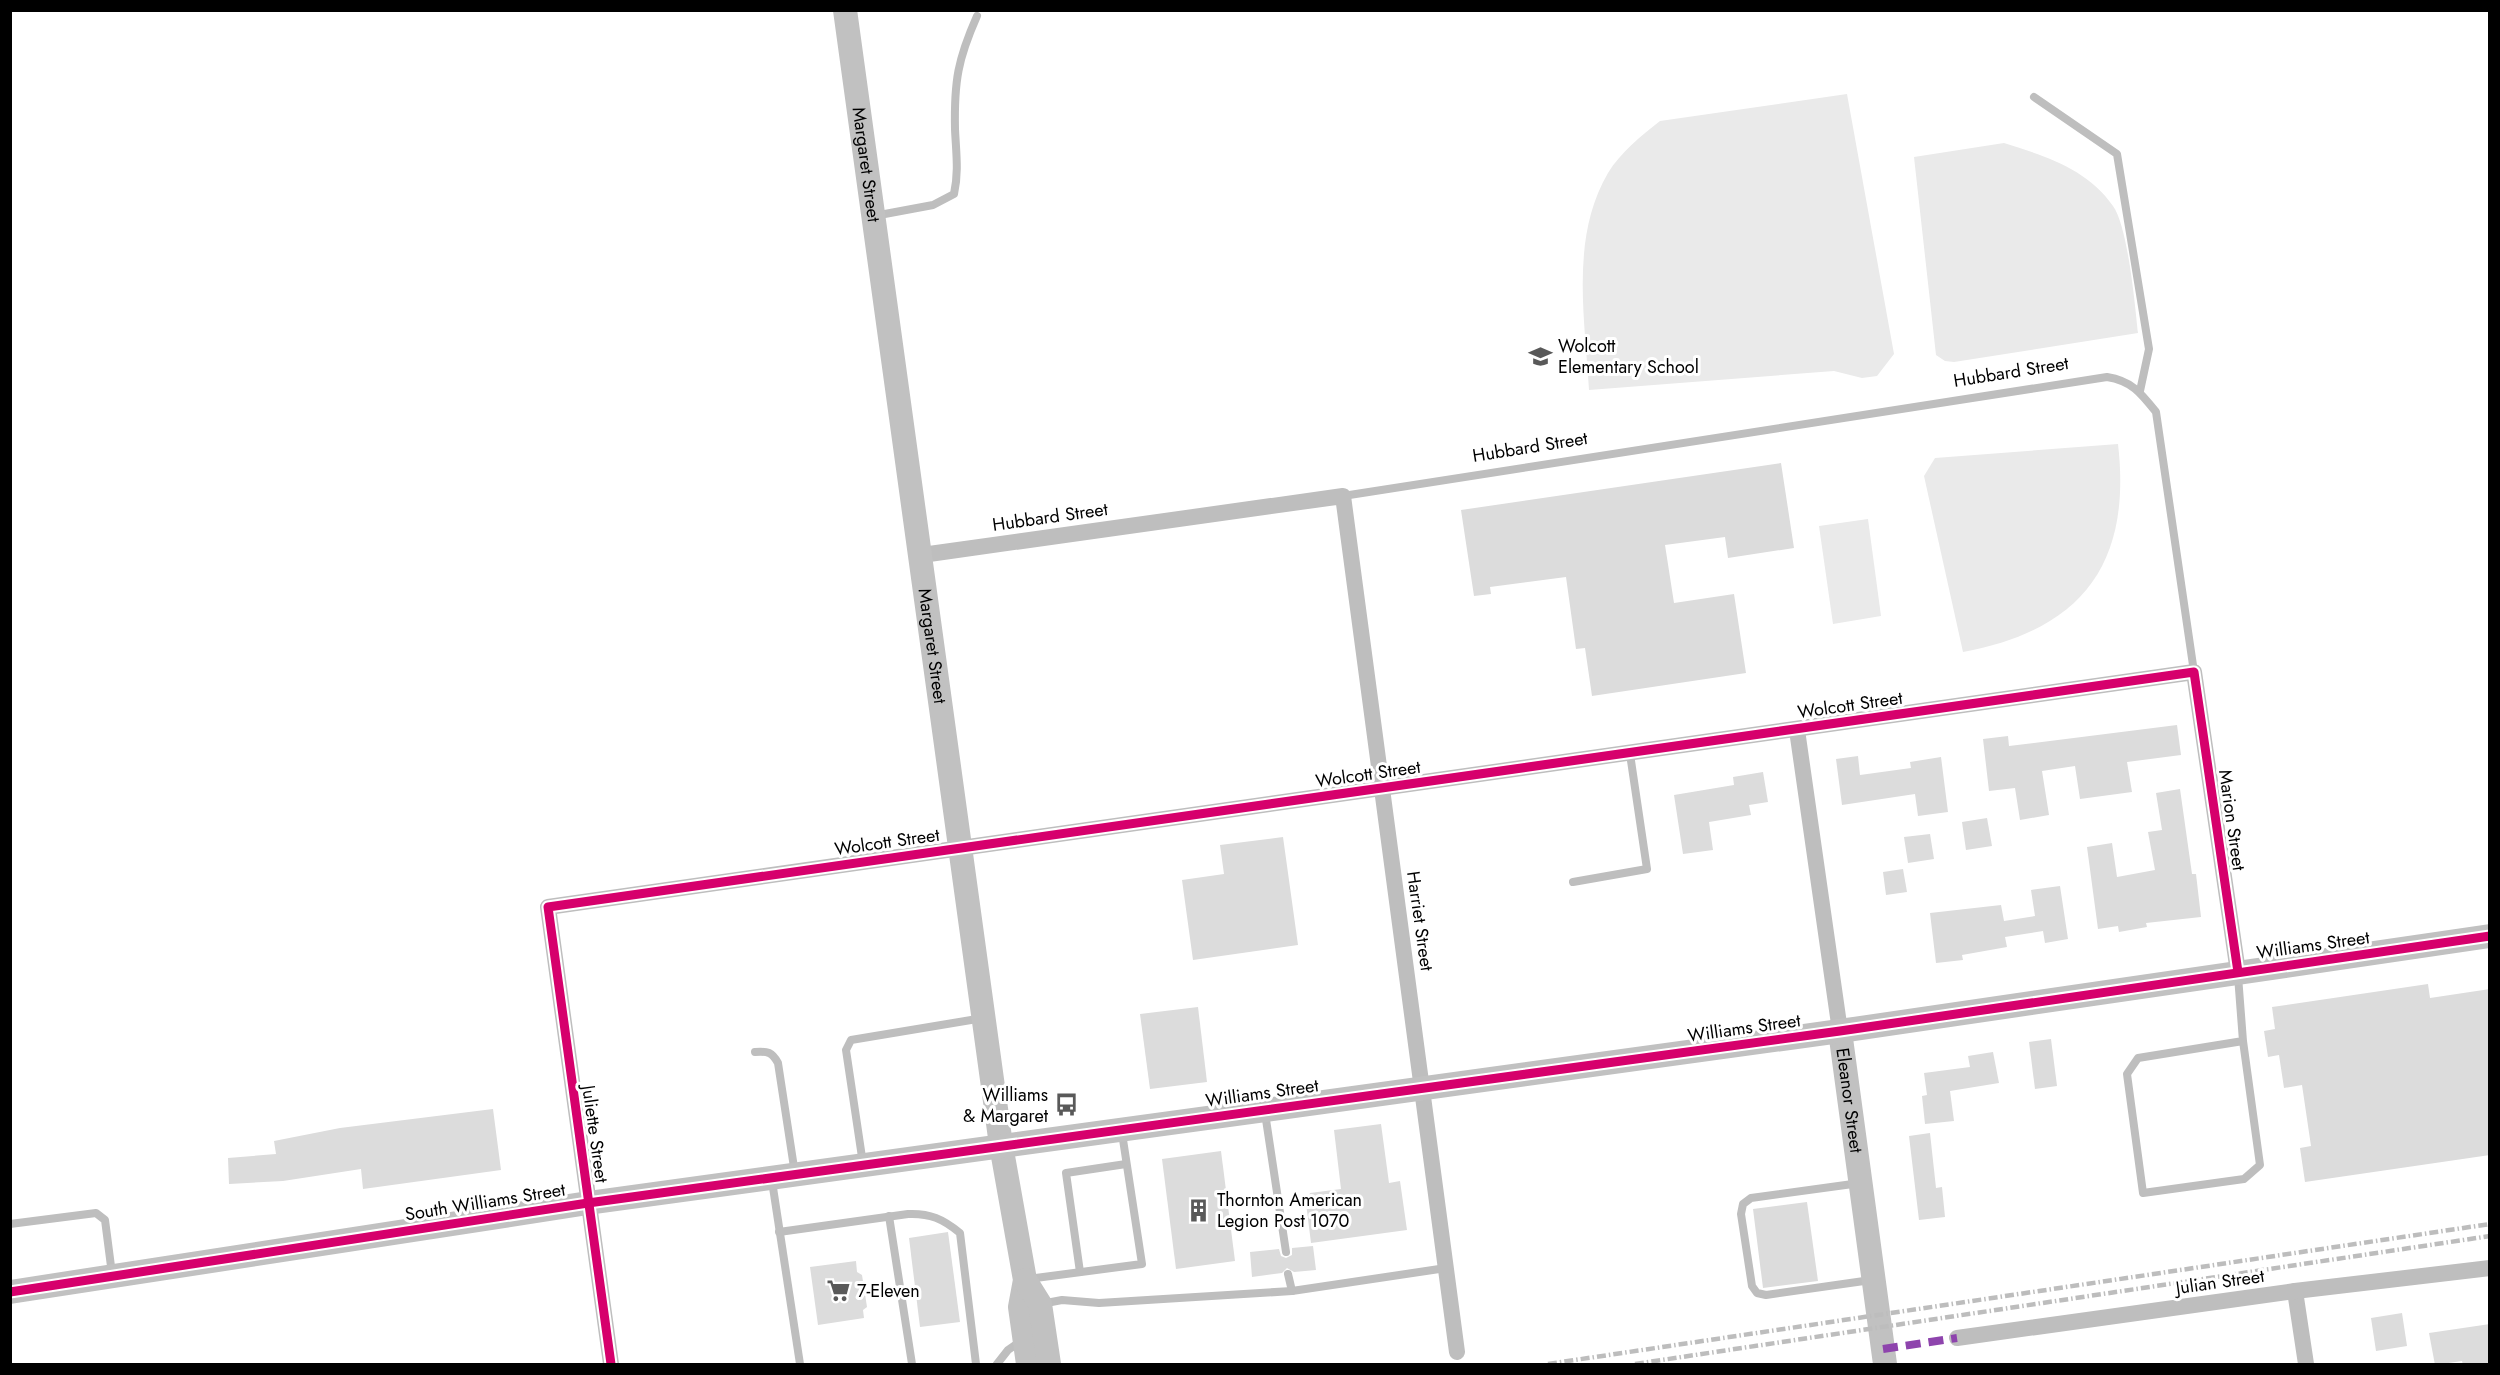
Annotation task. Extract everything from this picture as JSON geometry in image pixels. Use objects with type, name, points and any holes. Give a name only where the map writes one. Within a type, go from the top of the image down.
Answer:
[{"type":"street","name":"Margaret Street","points":[[845,10],[922,555],[1001,1145],[1024,1280],[1049,1365]]},
{"type":"street","name":"Hubbard Street","points":[[922,555],[1343,496]]},
{"type":"street","name":"Harriet Street","points":[[1343,496],[1457,1352]]},
{"type":"street","name":"Wolcott Street","points":[[548,907],[2194,672]]},
{"type":"street","name":"Marion Street","points":[[2194,672],[2238,972]]},
{"type":"street","name":"Eleanor Street","points":[[1797,730],[1885,1365]]},
{"type":"street","name":"Juliette Street","points":[[548,907],[611,1365]]},
{"type":"street","name":"Williams Street","points":[[1001,1145],[1840,1031],[2490,936]]},
{"type":"street","name":"South Williams Street","points":[[10,1292],[588,1203],[1001,1145]]},
{"type":"street","name":"Julian Street","points":[[1957,1338],[2295,1291],[2490,1268]]},
{"type":"street","points":[[2295,1291],[2306,1365]]},
{"type":"street","name":"Margaret Street","points":[[1028,1365],[1024,1339],[1030,1306]]},
{"type":"lane","points":[[874,216],[933,205],[954,194],[958,174],[955,129],[956,74],[961,51],[977,16]]},
{"type":"lane","points":[[2034,97],[2117,154],[2149,349],[2140,391]]},
{"type":"lane","name":"Hubbard Street","points":[[1343,496],[2107,377],[2126,380],[2140,391]]},
{"type":"lane","name":"Marion Street","points":[[2140,391],[2156,412],[2194,672]]},
{"type":"lane","points":[[1573,882],[1647,869],[1630,754]]},
{"type":"lane","points":[[2238,972],[2242,1041],[2260,1166],[2244,1179],[2143,1193],[2127,1074],[2138,1058],[2242,1041]]},
{"type":"lane","points":[[863,1165],[846,1050],[851,1040],[983,1018]]},
{"type":"lane","points":[[755,1052],[767,1051],[773,1054],[778,1063],[783,1176],[780,1232],[800,1365]]},
{"type":"lane","points":[[1265,1110],[1286,1252]]},
{"type":"lane","points":[[1024,1280],[1142,1264],[1121,1129]]},
{"type":"lane","points":[[1080,1272],[1066,1173],[1126,1164]]},
{"type":"lane","points":[[1860,1183],[1751,1198],[1743,1204],[1741,1214],[1752,1287],[1757,1293],[1766,1295],[1873,1280]]},
{"type":"lane","points":[[10,1224],[96,1213],[105,1220],[112,1277]]},
{"type":"lane","points":[[780,1232],[889,1216],[928,1213],[947,1222],[960,1233],[976,1365]]},
{"type":"lane","points":[[889,1216],[912,1365]]},
{"type":"lane","points":[[1030,1306],[1062,1300],[1099,1303],[1292,1291],[1446,1268]]},
{"type":"lane","points":[[1288,1274],[1292,1291]]},
{"type":"lane","points":[[997,1365],[1008,1350],[1024,1339]]},
{"type":"shaded area","points":[[1847,94],[1894,354],[1877,376],[1862,378],[1834,371],[1589,390],[1583,307],[1584,251],[1588,224],[1596,198],[1608,173],[1625,151],[1660,121]]},
{"type":"shaded area","points":[[2004,143],[2050,159],[2078,173],[2103,193],[2113,206],[2127,248],[2138,333],[1954,362],[1945,361],[1936,355],[1914,157]]},
{"type":"shaded area","points":[[2118,444],[2120,487],[2116,524],[2106,557],[2090,585],[2068,608],[2039,627],[2004,642],[1963,652],[1924,476],[1935,458]]},
{"type":"shaded area","points":[[1868,519],[1881,616],[1833,624],[1819,526]]},
{"type":"building","points":[[1781,463],[1794,548],[1728,558],[1725,537],[1665,545],[1674,603],[1734,594],[1746,673],[1592,696],[1585,648],[1576,649],[1566,577],[1490,587],[1491,594],[1474,596],[1461,510]]},
{"type":"building","points":[[2177,725],[2181,755],[2127,762],[2132,792],[2080,799],[2075,766],[2042,771],[2049,815],[2020,820],[2015,788],[1989,791],[1983,739],[2008,736],[2009,746]]},
{"type":"building","points":[[1858,756],[1860,775],[1911,768],[1910,762],[1941,757],[1948,812],[1918,816],[1915,794],[1842,805],[1836,759]]},
{"type":"building","points":[[1763,772],[1768,802],[1749,805],[1751,815],[1709,822],[1713,850],[1683,854],[1674,795],[1734,785],[1733,777]]},
{"type":"building","points":[[2180,789],[2192,874],[2196,874],[2201,917],[2146,923],[2147,927],[2119,932],[2118,926],[2098,929],[2087,847],[2112,843],[2117,877],[2155,870],[2148,832],[2162,830],[2156,793]]},
{"type":"building","points":[[1987,818],[1992,846],[1966,850],[1962,822]]},
{"type":"building","points":[[1930,834],[1934,859],[1908,863],[1904,837]]},
{"type":"building","points":[[1283,837],[1298,945],[1193,960],[1182,880],[1224,874],[1220,845]]},
{"type":"building","points":[[1903,869],[1907,892],[1886,895],[1883,872]]},
{"type":"building","points":[[2060,886],[2068,939],[2045,943],[2043,931],[2005,937],[2007,947],[1962,955],[1963,960],[1936,963],[1930,913],[2001,905],[2004,921],[2035,916],[2031,890]]},
{"type":"building","points":[[2428,984],[2430,998],[2490,989],[2490,1155],[2305,1182],[2300,1148],[2311,1146],[2302,1085],[2284,1088],[2279,1055],[2268,1057],[2264,1031],[2275,1029],[2272,1007]]},
{"type":"building","points":[[1198,1007],[1207,1082],[1150,1089],[1140,1014]]},
{"type":"building","points":[[2051,1039],[2057,1086],[2035,1089],[2029,1042]]},
{"type":"building","points":[[1993,1052],[1999,1083],[1950,1091],[1954,1121],[1925,1124],[1922,1096],[1927,1095],[1924,1073],[1970,1067],[1968,1056]]},
{"type":"building","points":[[493,1109],[501,1170],[363,1189],[361,1169],[283,1181],[229,1184],[228,1158],[276,1154],[274,1141],[340,1128]]},
{"type":"building","points":[[1381,1124],[1389,1183],[1400,1181],[1407,1230],[1311,1243],[1306,1203],[1310,1193],[1341,1189],[1334,1130]]},
{"type":"building","points":[[1930,1133],[1936,1188],[1942,1187],[1945,1217],[1919,1220],[1909,1136]]},
{"type":"building","name":"Thornton American Legion Post 1070","points":[[1221,1151],[1235,1261],[1176,1269],[1162,1159]]},
{"type":"building","points":[[1807,1202],[1818,1281],[1763,1288],[1753,1209]]},
{"type":"building","name":"7-Eleven","points":[[948,1232],[960,1322],[920,1327],[909,1238]]},
{"type":"building","points":[[1313,1246],[1316,1270],[1294,1272],[1287,1268],[1282,1273],[1252,1277],[1250,1252],[1279,1249],[1281,1256],[1286,1258],[1292,1255],[1292,1248]]},
{"type":"building","name":"7-Eleven","points":[[856,1261],[857,1272],[862,1275],[867,1307],[863,1310],[864,1318],[818,1325],[810,1267]]},
{"type":"building","points":[[2402,1313],[2407,1346],[2376,1351],[2371,1318]]},
{"type":"building","points":[[2490,1324],[2490,1365],[2463,1365],[2462,1361],[2435,1365],[2429,1333]]},
{"type":"railway","points":[[1548,1364],[2490,1224]]},
{"type":"railway","points":[[1635,1364],[2490,1236]]},
{"type":"marked path","points":[[1883,1349],[1957,1338]]},
{"type":"cycle path","points":[[611,1364],[548,907],[2194,672],[2238,972]]},
{"type":"cycle path","points":[[10,1292],[588,1203],[1840,1031],[2490,936]]},
{"type":"place","name":"Wolcott Elementary School","points":[[1540,356]]},
{"type":"place","name":"Williams & Margaret","points":[[1066,1105]]},
{"type":"place","name":"Thornton American Legion Post 1070","points":[[1199,1210]]},
{"type":"place","name":"7-Eleven","points":[[839,1291]]}]
